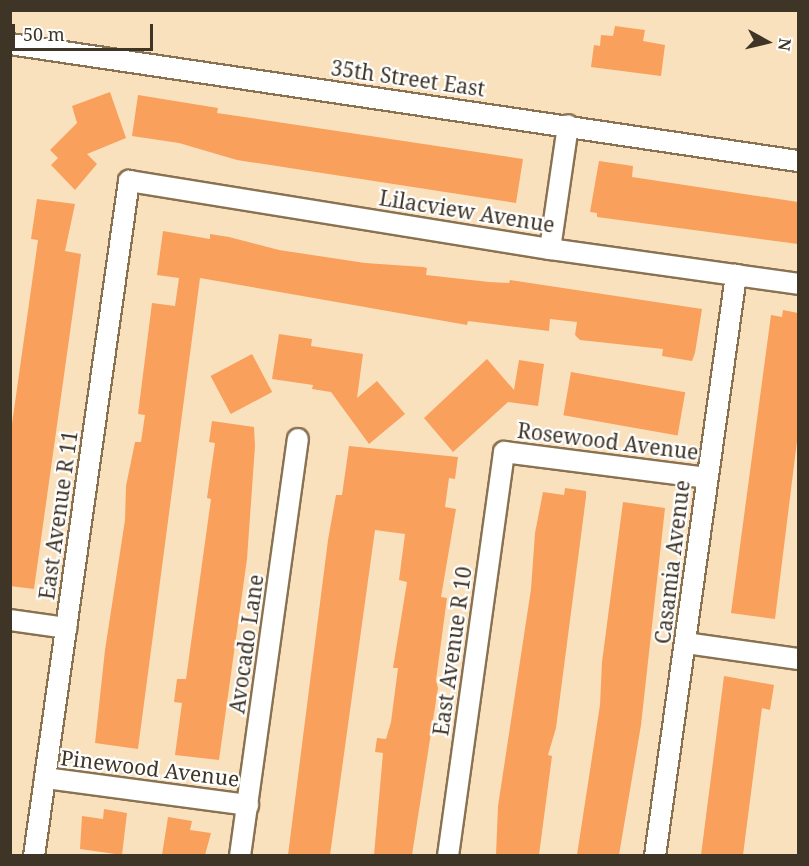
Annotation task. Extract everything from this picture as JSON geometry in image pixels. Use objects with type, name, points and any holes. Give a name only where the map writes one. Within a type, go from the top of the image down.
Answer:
[{"type":"street","name":"35th Street East","points":[[10,44],[568,125],[798,161]]},
{"type":"street","points":[[550,249],[568,125]]},
{"type":"street","name":"Lilacview Avenue","points":[[129,181],[550,249],[798,284]]},
{"type":"street","name":"East Avenue R 11","points":[[34,855],[129,181]]},
{"type":"street","name":"Casamia Avenue","points":[[655,855],[736,275]]},
{"type":"street","name":"Avocado Lane","points":[[240,855],[298,439]]},
{"type":"street","name":"Rosewood Avenue","points":[[504,452],[706,478]]},
{"type":"street","name":"East Avenue R 10","points":[[448,855],[504,452]]},
{"type":"street","points":[[10,620],[66,628]]},
{"type":"street","points":[[686,643],[798,659]]},
{"type":"street","name":"Pinewood Avenue","points":[[45,778],[248,805]]},
{"type":"building","points":[[615,26],[645,30],[643,41],[665,45],[661,76],[591,67],[594,45],[600,46],[601,35],[613,36]]},
{"type":"building","points":[[110,92],[126,138],[87,154],[97,164],[75,190],[51,165],[58,158],[50,150],[77,123],[72,106]]},
{"type":"building","points":[[138,95],[218,108],[217,113],[523,159],[516,203],[237,160],[179,143],[132,136]]},
{"type":"building","points":[[599,161],[633,166],[632,177],[798,202],[798,244],[597,217],[597,213],[590,212]]},
{"type":"building","points":[[37,199],[75,204],[65,251],[81,254],[34,589],[10,586],[10,438],[38,240],[31,239]]},
{"type":"building","points":[[163,231],[210,239],[210,234],[229,237],[279,250],[365,263],[423,267],[427,268],[426,275],[489,282],[509,283],[510,280],[702,309],[695,353],[692,361],[662,356],[663,349],[580,340],[575,335],[577,322],[550,319],[549,331],[468,321],[467,325],[200,278],[138,749],[95,743],[105,650],[125,520],[126,486],[135,442],[141,442],[145,415],[138,414],[152,303],[175,306],[179,278],[157,275]]},
{"type":"building","points":[[783,310],[798,313],[798,433],[775,619],[731,613],[771,315],[782,317]]},
{"type":"building","points":[[279,334],[312,339],[311,346],[363,354],[357,398],[377,381],[405,414],[369,444],[331,392],[312,389],[313,385],[272,379]]},
{"type":"building","points":[[252,354],[272,392],[231,414],[211,376]]},
{"type":"building","points":[[487,359],[514,390],[519,360],[544,364],[538,406],[508,402],[453,452],[424,418]]},
{"type":"building","points":[[571,372],[685,392],[678,435],[563,415]]},
{"type":"building","points":[[212,421],[254,427],[255,446],[247,559],[219,760],[175,755],[182,703],[174,702],[177,679],[186,679],[211,499],[207,498],[215,443],[209,442]]},
{"type":"building","points":[[349,446],[458,457],[455,479],[449,478],[445,507],[456,509],[441,597],[447,598],[436,680],[438,688],[412,855],[374,855],[383,753],[375,752],[377,738],[386,739],[391,722],[398,668],[393,668],[407,582],[399,580],[405,534],[375,530],[330,855],[288,855],[328,540],[336,495],[342,495]]},
{"type":"building","points":[[565,488],[586,491],[586,497],[556,728],[548,755],[552,756],[539,855],[496,855],[498,806],[531,589],[535,533],[543,492],[564,495]]},
{"type":"building","points":[[623,502],[665,508],[641,725],[619,855],[577,855],[600,705],[602,662]]},
{"type":"building","points":[[724,676],[774,685],[770,710],[762,708],[743,855],[701,855]]},
{"type":"building","points":[[104,809],[127,813],[122,855],[80,849],[82,816],[103,819]]},
{"type":"building","points":[[168,817],[192,821],[190,830],[211,833],[205,855],[162,855]]}]
